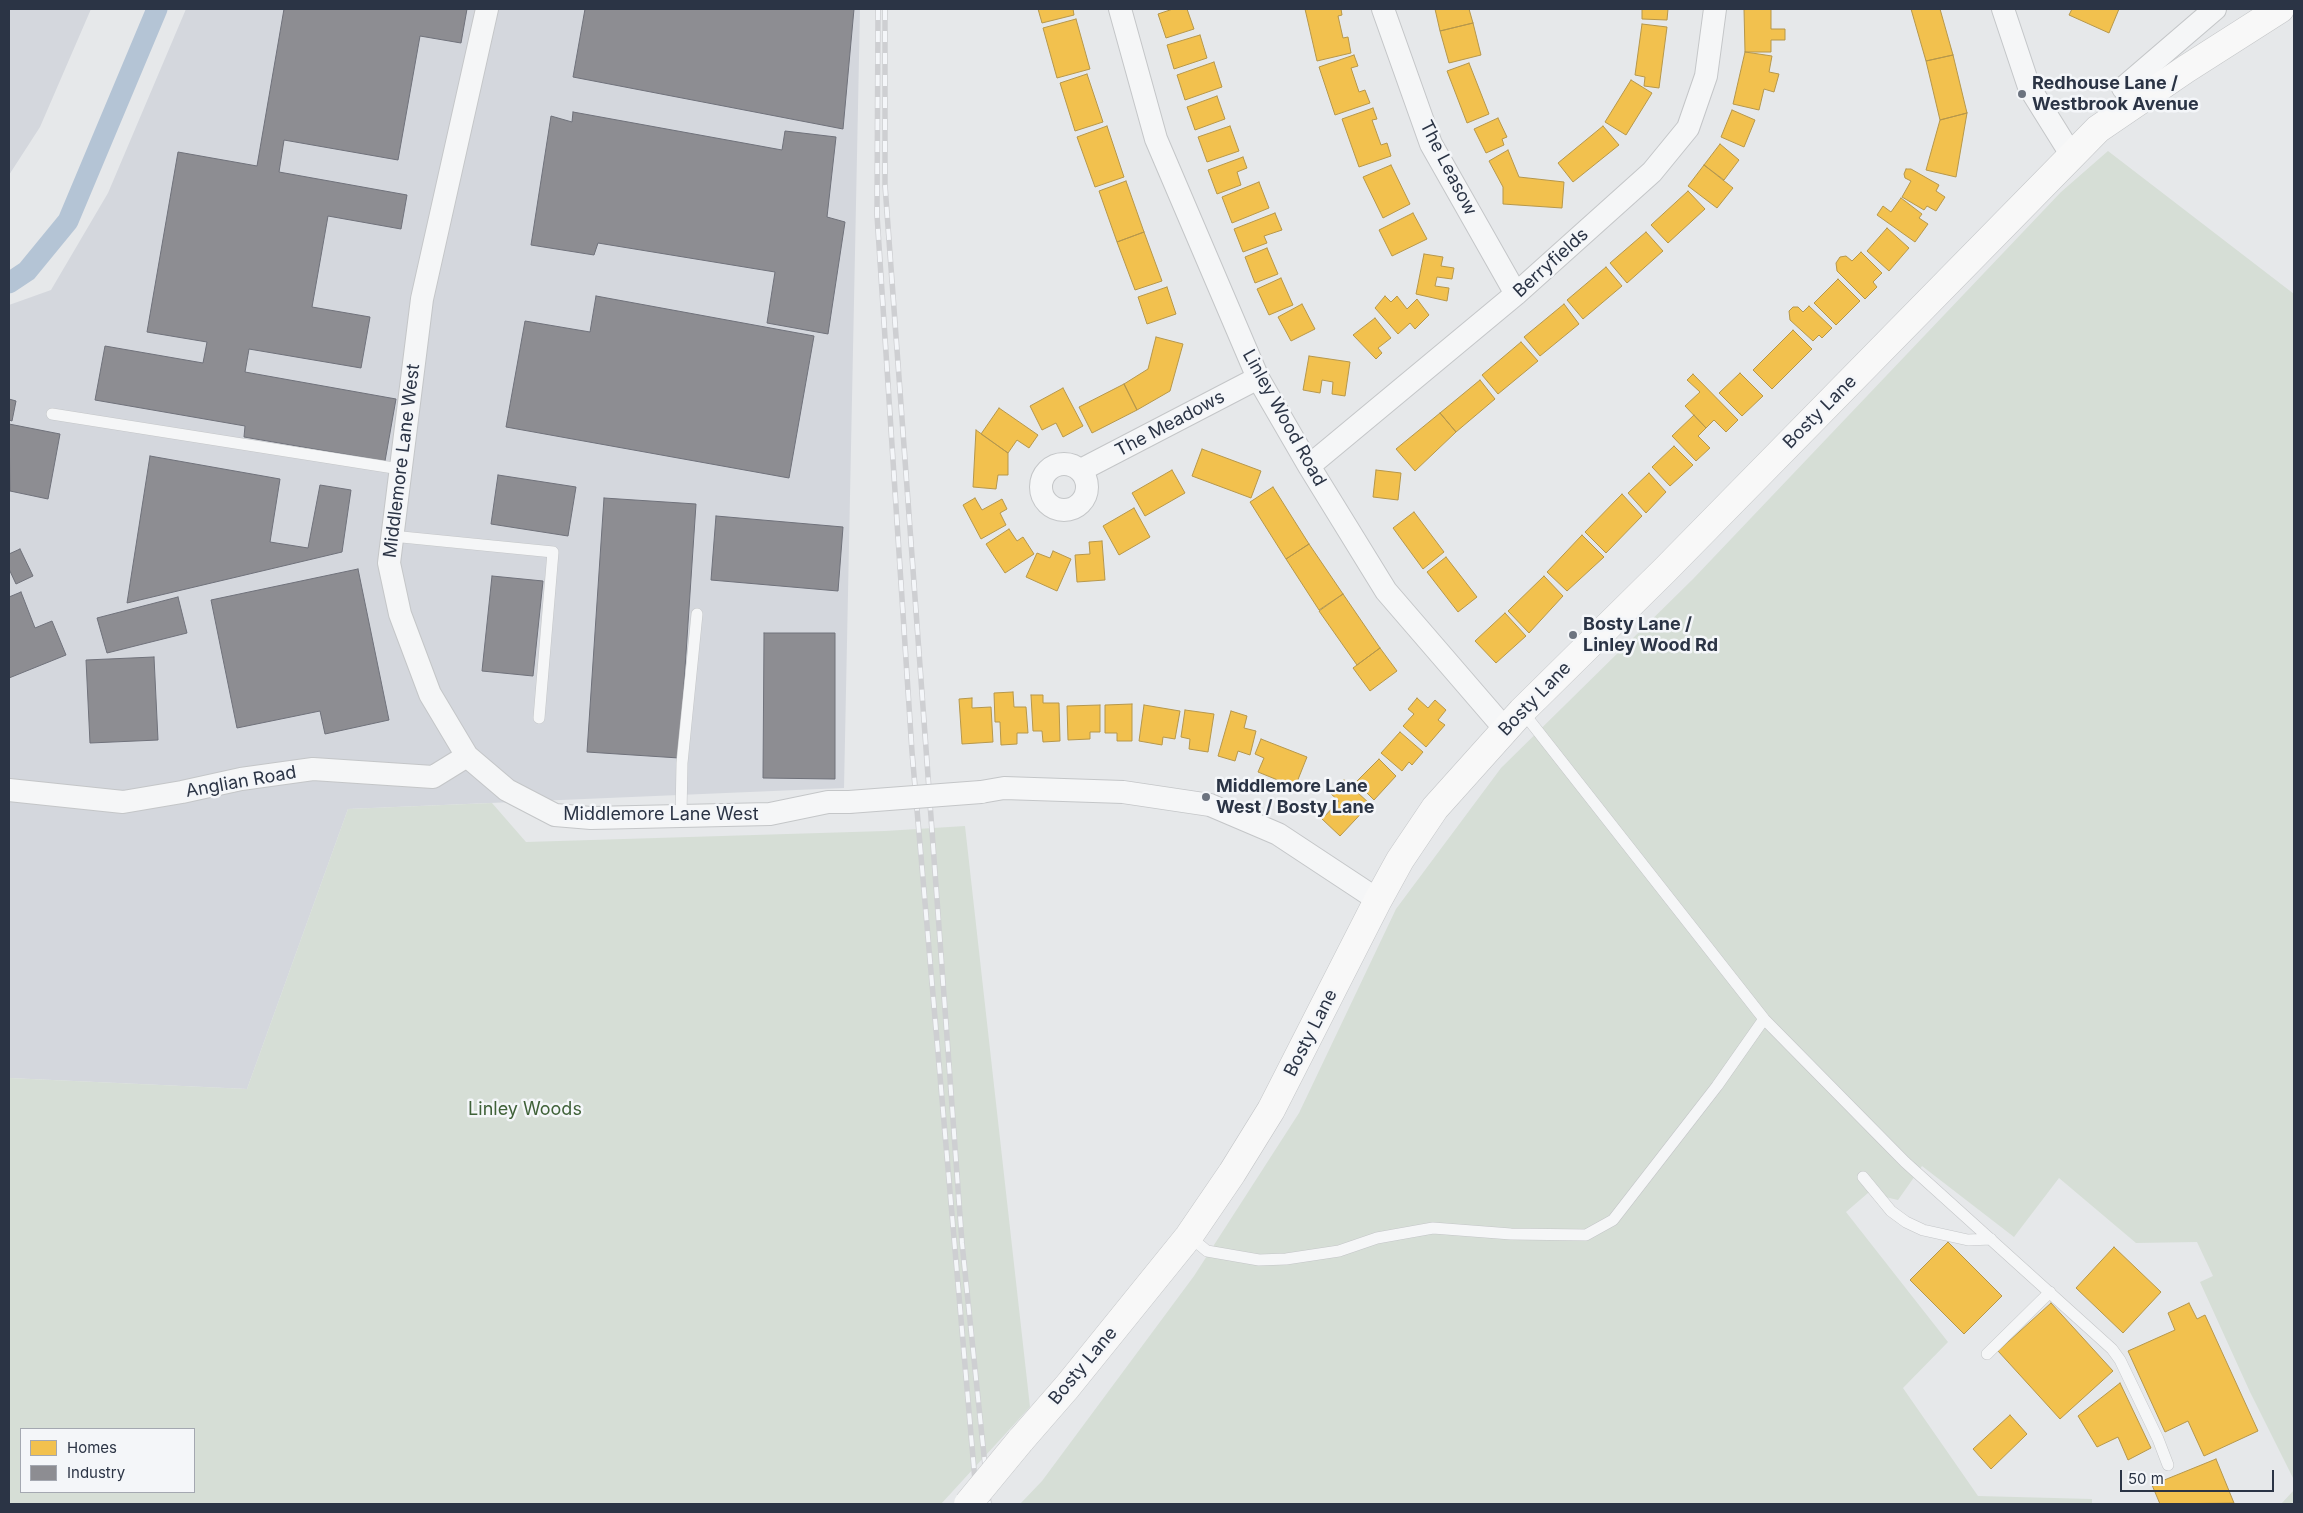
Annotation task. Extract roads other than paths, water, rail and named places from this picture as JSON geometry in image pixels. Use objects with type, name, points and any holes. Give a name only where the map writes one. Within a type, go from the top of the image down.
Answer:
[{"type":"main road","name":"Bosty Lane","points":[[968,1504],[1067,1387],[1189,1236],[1232,1173],[1271,1110],[1400,860],[1435,808],[1513,720],[1672,563],[2098,129],[2186,69],[2280,9]]},
{"type":"street","name":"Middlemore Lane West","points":[[487,9],[422,299],[389,563],[400,614],[430,694],[468,756],[507,790],[554,815],[591,818],[770,814],[828,802],[981,792],[1004,788],[1123,792],[1210,806],[1278,834],[1378,900]]},
{"type":"street","name":"Linley Wood Road","points":[[1120,9],[1156,139],[1258,378],[1309,466],[1386,590],[1513,720]]},
{"type":"street","name":"The Leasow","points":[[1383,9],[1431,144],[1516,294]]},
{"type":"street","name":"Berryfields","points":[[1309,466],[1516,294],[1652,172],[1688,128],[1706,76],[1715,9]]},
{"type":"street","points":[[2003,9],[2029,87],[2072,156]]},
{"type":"street","points":[[2123,88],[2216,9]]},
{"type":"street","name":"The Meadows","points":[[1081,470],[1258,378]]},
{"type":"street","name":"Anglian Road","points":[[9,790],[123,802],[241,779],[313,769],[434,777],[468,756]]},
{"type":"lane","points":[[52,414],[400,469]]},
{"type":"lane","points":[[392,536],[553,552],[539,718]]},
{"type":"lane","points":[[681,816],[682,763],[696,614]]},
{"type":"lane","points":[[1513,720],[1764,1019],[1905,1162],[2112,1349],[2120,1360],[2158,1439],[2168,1465]]},
{"type":"lane","points":[[1189,1236],[1207,1251],[1259,1260],[1286,1259],[1339,1252],[1377,1238],[1433,1228],[1511,1234],[1586,1236],[1613,1220],[1717,1086],[1764,1019]]},
{"type":"lane","points":[[1863,1177],[1891,1211],[1906,1222],[1923,1230],[1968,1240],[1991,1239]]},
{"type":"lane","points":[[1987,1354],[2050,1292]]},
{"type":"waterway","points":[[9,283],[27,271],[68,221],[157,9]]},
{"type":"railway","points":[[878,9],[877,215],[912,752],[977,1504]]},
{"type":"railway","points":[[885,9],[885,185],[962,1243],[989,1504]]},
{"type":"place","name":"Redhouse Lane / Westbrook Avenue","points":[[2022,94]]},
{"type":"place","name":"Bosty Lane / Linley Wood Rd","points":[[1573,635]]},
{"type":"place","name":"Middlemore Lane West / Bosty Lane","points":[[1206,797]]},
{"type":"park label","name":"Linley Woods","points":[[525,1110]]}]
